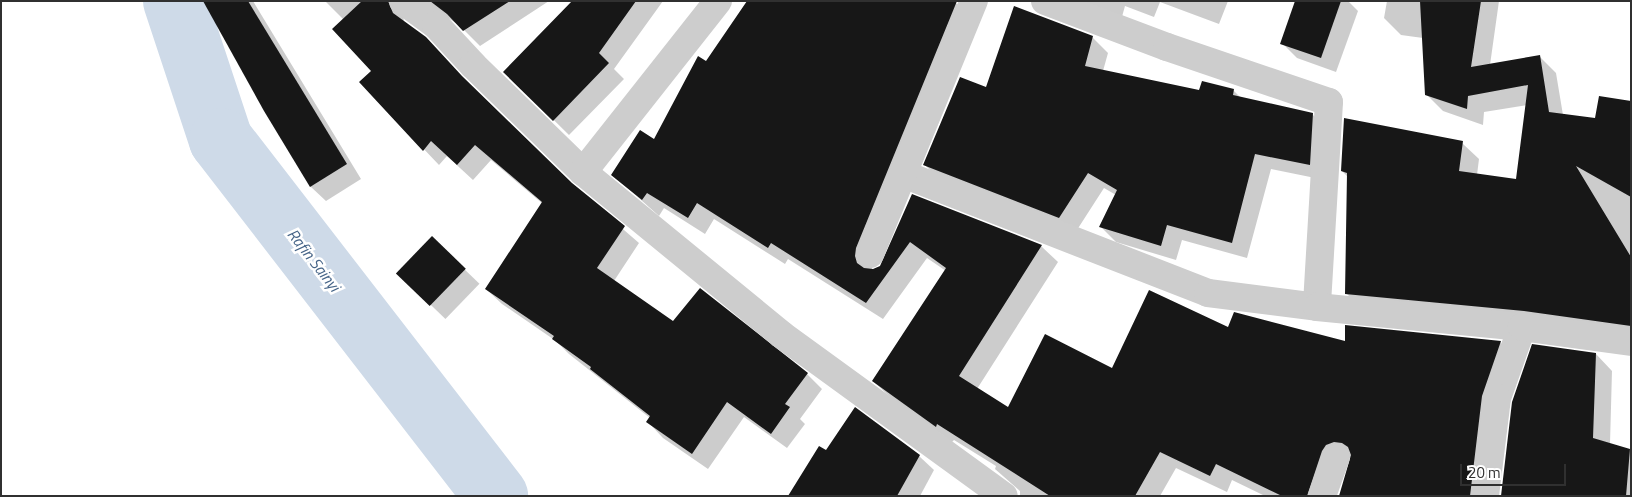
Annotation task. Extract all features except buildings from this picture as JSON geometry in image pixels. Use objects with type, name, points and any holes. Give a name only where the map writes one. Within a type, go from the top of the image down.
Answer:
[{"type":"street","points":[[403,1],[436,25],[473,65],[583,172],[782,335],[1004,496]]},
{"type":"street","points":[[583,172],[718,1]]},
{"type":"street","points":[[870,254],[974,1]]},
{"type":"street","points":[[1045,1],[1167,47],[1328,102],[1317,307]]},
{"type":"street","points":[[903,174],[1208,294],[1317,307],[1522,327],[1631,342]]},
{"type":"street","points":[[1486,496],[1497,398],[1522,327]]},
{"type":"street","points":[[1322,496],[1336,457]]},
{"type":"waterway","name":"Rafin Sainyi","points":[[175,1],[221,140],[496,496]]}]
